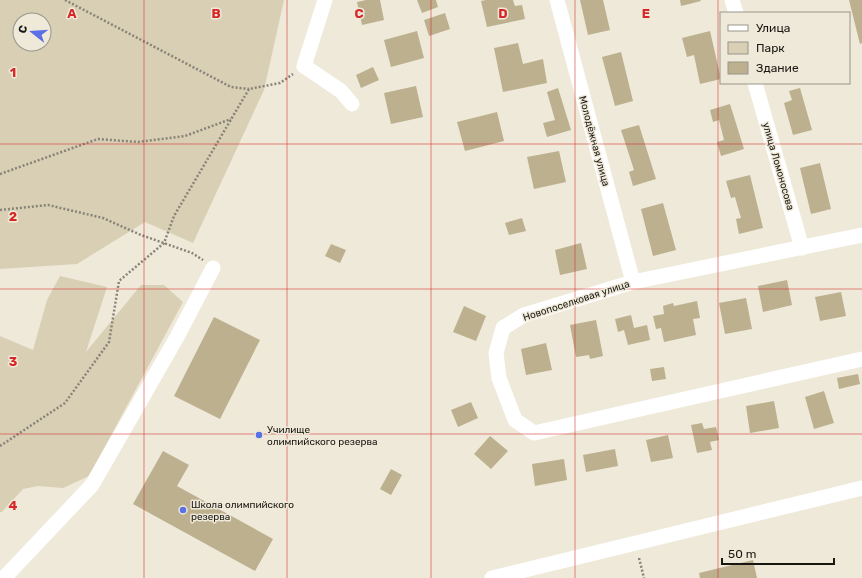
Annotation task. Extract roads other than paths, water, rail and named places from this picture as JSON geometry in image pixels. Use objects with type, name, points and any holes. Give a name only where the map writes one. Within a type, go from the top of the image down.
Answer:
[{"type":"street","points":[[325,0],[304,66],[341,91],[352,104]]},
{"type":"street","name":"Молодёжная улица","points":[[557,0],[633,282]]},
{"type":"street","points":[[732,0],[736,12]]},
{"type":"street","name":"улица Ломоносова","points":[[755,84],[802,248]]},
{"type":"street","name":"Новопоселковая улица","points":[[862,235],[633,282],[524,315],[503,328],[496,354],[498,372],[515,420],[534,434],[862,359]]},
{"type":"street","points":[[4,578],[92,485],[177,337],[213,268]]},
{"type":"street","points":[[492,578],[862,488]]},
{"type":"place","name":"Училище олимпийского резерва","points":[[259,435]]},
{"type":"place","name":"Школа олимпийского резерва","points":[[183,510]]}]
